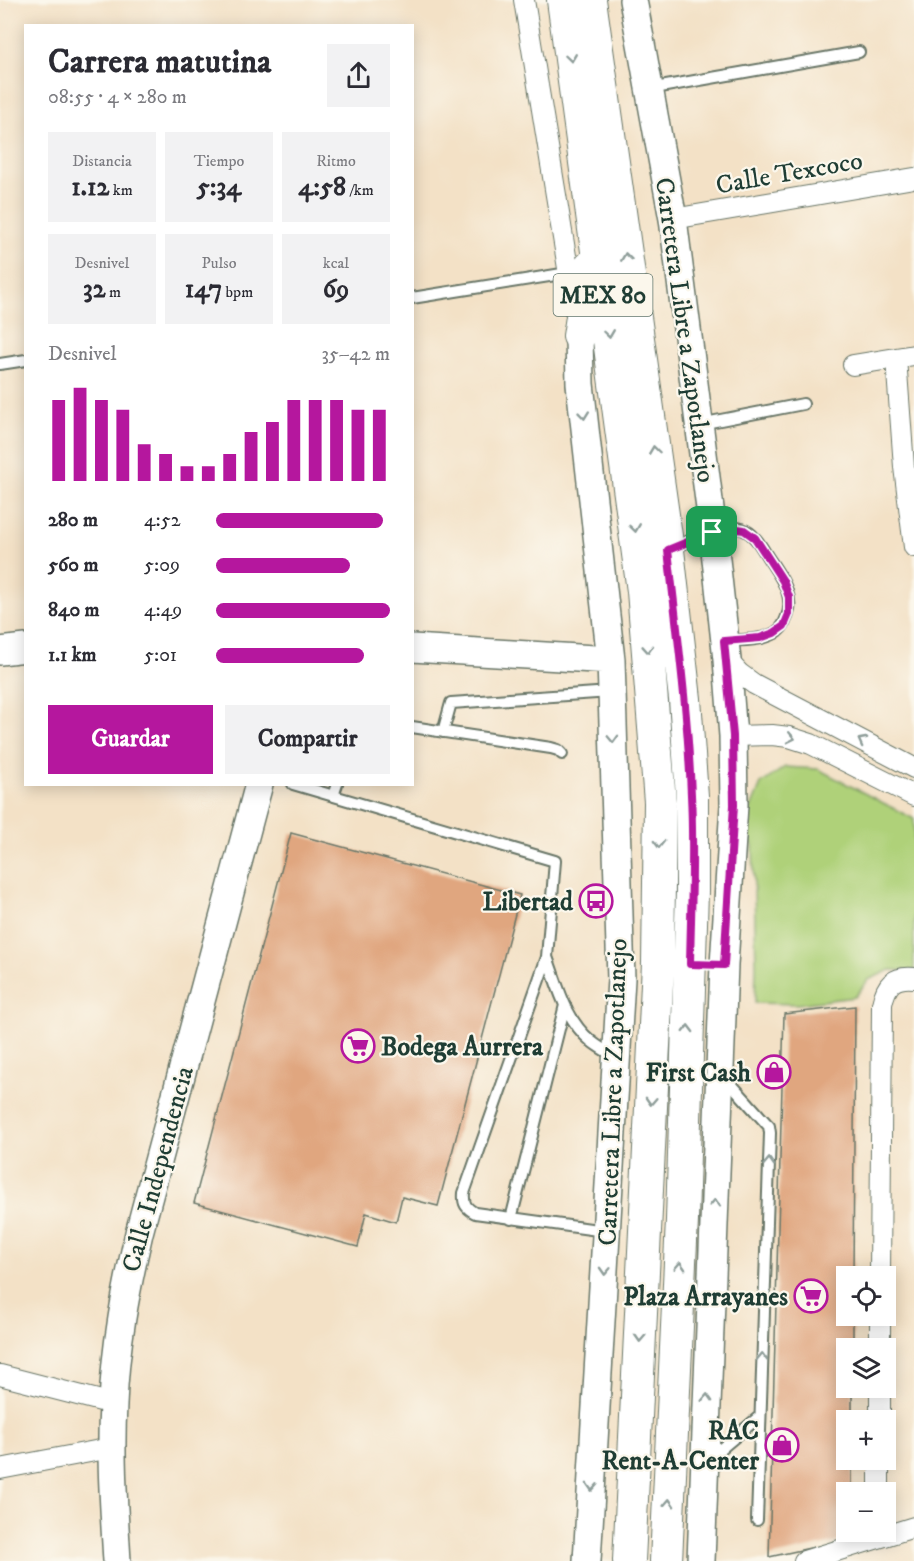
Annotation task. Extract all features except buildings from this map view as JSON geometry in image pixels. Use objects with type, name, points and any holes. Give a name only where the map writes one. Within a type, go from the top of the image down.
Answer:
[{"type":"main road","name":"Carretera Libre a Zapotlanejo","points":[[563,0],[643,591],[660,802],[658,963],[629,1561]]},
{"type":"main road","name":"Carretera Libre a Zapotlanejo","points":[[590,0],[668,550],[685,699],[692,796],[692,891],[682,1220],[666,1561]]},
{"type":"main road","points":[[579,336],[595,234]]},
{"type":"street","points":[[524,0],[579,336]]},
{"type":"street","name":"Carretera Libre a Zapotlanejo","points":[[633,0],[673,219],[712,532],[733,736],[734,805],[724,965],[701,1561]]},
{"type":"street","name":"Calle Texcoco","points":[[673,219],[914,178]]},
{"type":"street","name":"Carretera Libre a Zapotlanejo","points":[[579,336],[580,384],[611,660],[621,961],[587,1561]]},
{"type":"street","points":[[853,365],[905,357],[904,467],[914,547]]},
{"type":"street","points":[[0,651],[24,648]]},
{"type":"street","points":[[414,648],[611,660]]},
{"type":"street","points":[[725,651],[739,673],[754,684],[914,768]]},
{"type":"street","points":[[733,736],[772,735],[789,737],[811,744],[914,795]]},
{"type":"street","name":"Calle Independencia","points":[[117,1561],[111,1448],[112,1404],[125,1293],[258,786]]},
{"type":"street","points":[[621,961],[724,965]]},
{"type":"street","points":[[880,1266],[882,1004],[890,984],[906,977],[914,978]]},
{"type":"street","points":[[0,1375],[112,1404]]},
{"type":"street","points":[[0,1469],[111,1448]]},
{"type":"street","points":[[896,1531],[914,1527]]},
{"type":"street","points":[[804,1561],[857,1542]]},
{"type":"lane","points":[[648,89],[859,52]]},
{"type":"lane","points":[[414,298],[568,273]]},
{"type":"lane","points":[[0,364],[24,360]]},
{"type":"lane","points":[[699,424],[803,404]]},
{"type":"lane","points":[[668,550],[712,532],[731,528],[744,530],[755,538],[783,581],[789,597],[789,614],[784,626],[774,633],[725,651]]},
{"type":"lane","points":[[443,732],[451,703],[612,692]]},
{"type":"lane","points":[[414,727],[550,748],[562,754]]},
{"type":"lane","points":[[300,786],[555,861],[547,957],[464,1193],[463,1202],[468,1209],[476,1213],[607,1231]]},
{"type":"lane","points":[[333,796],[336,786]]},
{"type":"lane","points":[[547,957],[565,1005],[577,1026],[591,1041],[616,1057]]},
{"type":"lane","points":[[511,1218],[565,1005]]},
{"type":"lane","points":[[720,1071],[769,1126],[770,1133],[756,1520]]},
{"type":"lane","points":[[705,1462],[760,1416]]},
{"type":"green space","points":[[785,767],[818,769],[914,819],[914,971],[890,970],[868,980],[855,997],[798,1004],[755,1003],[753,846],[744,825],[761,784]]},
{"type":"place","name":"Libertad","points":[[596,901]]},
{"type":"place","name":"Bodega Aurrera","points":[[358,1046]]},
{"type":"place","name":"First Cash","points":[[774,1072]]},
{"type":"place","name":"Plaza Arrayanes","points":[[811,1296]]},
{"type":"place","name":"RAC Rent-A-Center","points":[[782,1445]]},
{"type":"route","points":[[731,528],[744,530],[755,538],[783,581],[789,597],[789,614],[784,626],[774,633],[760,638],[724,641],[733,736],[734,805],[724,965],[690,964],[692,796],[685,699],[668,550],[712,532],[731,528]]}]
